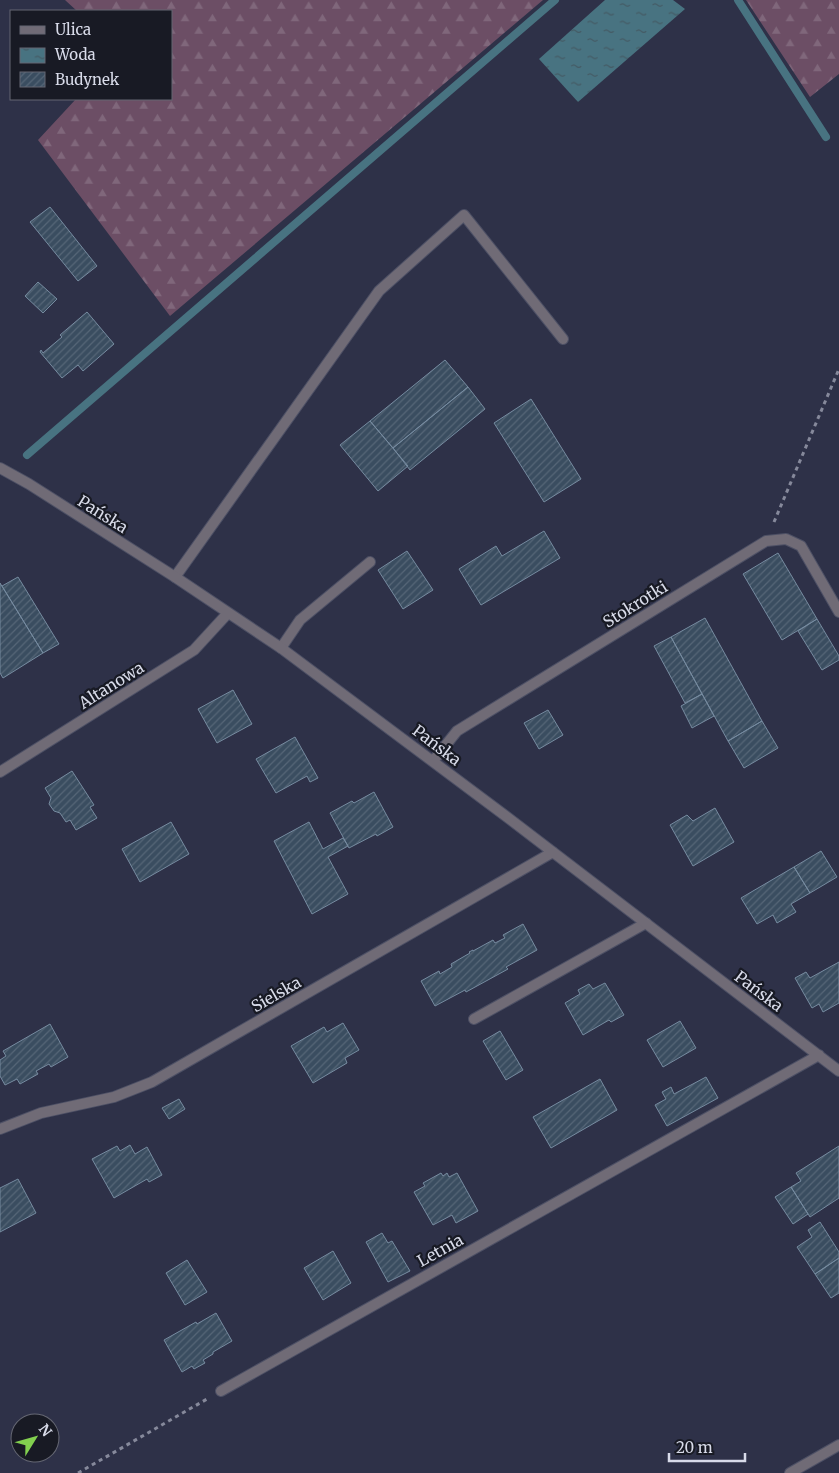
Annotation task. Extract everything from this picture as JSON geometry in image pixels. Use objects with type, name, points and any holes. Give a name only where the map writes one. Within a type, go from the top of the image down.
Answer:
[{"type":"street","points":[[174,577],[380,291],[464,216],[563,340]]},
{"type":"street","name":"Pańska","points":[[0,468],[29,484],[174,577],[280,648],[553,852],[839,1071]]},
{"type":"street","points":[[766,541],[786,539],[801,546],[839,612]]},
{"type":"street","name":"Stokrotki","points":[[433,762],[457,731],[766,541]]},
{"type":"street","points":[[280,648],[300,620],[370,562]]},
{"type":"street","name":"Altanowa","points":[[0,772],[194,650],[228,613]]},
{"type":"street","name":"Sielska","points":[[0,1129],[41,1114],[114,1097],[152,1082],[553,852]]},
{"type":"street","points":[[474,1019],[646,923]]},
{"type":"street","name":"Letnia","points":[[221,1391],[818,1055]]},
{"type":"street","points":[[790,1473],[839,1445]]},
{"type":"path","points":[[766,541],[839,368]]},
{"type":"path","points":[[78,1473],[221,1391]]},
{"type":"green space","points":[[65,0],[543,0],[170,316],[38,140],[75,100],[172,100],[172,10],[76,10]]},
{"type":"green space","points":[[746,0],[839,0],[839,74],[810,97]]},
{"type":"water","points":[[605,0],[673,0],[685,9],[578,102],[539,59]]},
{"type":"building","points":[[50,207],[97,266],[78,281],[30,222]]},
{"type":"building","points":[[38,282],[57,299],[43,313],[25,296]]},
{"type":"building","points":[[87,312],[114,344],[83,371],[78,365],[62,378],[40,352],[41,350],[43,353],[62,337],[60,335]]},
{"type":"building","points":[[445,360],[468,387],[393,448],[370,421]]},
{"type":"building","points":[[468,387],[485,409],[410,470],[393,448]]},
{"type":"building","points":[[531,399],[581,479],[544,502],[494,423]]},
{"type":"building","points":[[370,421],[408,466],[378,491],[340,445]]},
{"type":"building","points":[[544,531],[560,558],[481,605],[459,569],[496,546],[502,556]]},
{"type":"building","points":[[407,551],[433,590],[403,609],[378,570]]},
{"type":"building","points":[[778,553],[817,619],[782,640],[743,574]]},
{"type":"building","points":[[18,577],[59,644],[43,653],[2,586]]},
{"type":"building","points":[[0,583],[43,653],[3,678],[0,673]]},
{"type":"building","points":[[705,618],[762,721],[728,741],[671,637]]},
{"type":"building","points":[[817,619],[839,656],[839,660],[822,670],[798,631]]},
{"type":"building","points":[[671,637],[702,694],[685,703],[654,646]]},
{"type":"building","points":[[233,690],[252,724],[217,743],[198,709]]},
{"type":"building","points":[[702,694],[714,716],[692,728],[681,706]]},
{"type":"building","points":[[548,710],[563,735],[539,749],[524,723]]},
{"type":"building","points":[[762,721],[778,748],[744,768],[728,741]]},
{"type":"building","points":[[295,737],[318,778],[310,782],[307,776],[276,793],[256,759]]},
{"type":"building","points":[[72,771],[94,805],[90,807],[97,818],[76,830],[70,820],[66,822],[60,813],[54,811],[49,804],[51,798],[45,788]]},
{"type":"building","points":[[374,792],[393,827],[349,848],[330,813]]},
{"type":"building","points":[[715,808],[734,842],[693,866],[670,825],[687,815],[693,821]]},
{"type":"building","points":[[171,822],[189,854],[140,882],[122,849]]},
{"type":"building","points":[[309,822],[323,849],[343,838],[348,846],[328,857],[348,894],[312,914],[274,841]]},
{"type":"building","points":[[821,851],[837,877],[810,893],[794,867]]},
{"type":"building","points":[[794,867],[810,893],[791,904],[796,912],[777,923],[773,915],[757,924],[741,898]]},
{"type":"building","points":[[523,924],[537,950],[506,967],[508,969],[466,992],[465,990],[435,1006],[421,981],[439,971],[440,974],[452,967],[451,964],[469,952],[493,940],[495,943],[505,938],[503,935]]},
{"type":"building","points":[[839,962],[839,1003],[823,1012],[819,1004],[812,1008],[795,978],[806,972],[810,978]]},
{"type":"building","points":[[605,983],[624,1015],[611,1022],[609,1020],[583,1035],[565,1003],[580,994],[578,990],[589,984],[593,989]]},
{"type":"building","points":[[680,1021],[696,1048],[663,1067],[647,1040]]},
{"type":"building","points":[[343,1023],[359,1050],[345,1058],[347,1063],[313,1083],[291,1046],[324,1027],[327,1032]]},
{"type":"building","points":[[50,1024],[68,1057],[51,1067],[49,1064],[36,1071],[38,1074],[20,1084],[17,1079],[5,1085],[0,1076],[0,1060],[6,1056],[3,1051]]},
{"type":"building","points":[[500,1031],[523,1070],[506,1080],[483,1041]]},
{"type":"building","points":[[706,1077],[718,1098],[667,1126],[655,1105],[666,1099],[662,1092],[671,1087],[674,1094]]},
{"type":"building","points":[[600,1079],[617,1110],[551,1148],[533,1117]]},
{"type":"building","points":[[179,1099],[185,1109],[169,1119],[162,1108]]},
{"type":"building","points":[[130,1145],[135,1154],[147,1147],[162,1175],[149,1182],[147,1179],[114,1198],[92,1159],[117,1146],[120,1151]]},
{"type":"building","points":[[839,1146],[839,1198],[810,1217],[791,1187],[801,1181],[796,1173]]},
{"type":"building","points":[[441,1173],[443,1176],[447,1173],[449,1177],[457,1173],[478,1211],[456,1223],[452,1215],[433,1225],[414,1192],[425,1186],[423,1183]]},
{"type":"building","points":[[18,1179],[36,1213],[0,1232],[0,1188]]},
{"type":"building","points":[[791,1187],[808,1214],[793,1224],[775,1197]]},
{"type":"building","points":[[820,1222],[839,1252],[839,1258],[815,1274],[797,1247],[812,1237],[808,1230]]},
{"type":"building","points":[[382,1233],[388,1243],[392,1241],[410,1271],[388,1282],[366,1242]]},
{"type":"building","points":[[333,1251],[351,1283],[323,1300],[304,1268]]},
{"type":"building","points":[[839,1258],[839,1293],[831,1298],[815,1274]]},
{"type":"building","points":[[187,1260],[207,1292],[185,1305],[166,1273]]},
{"type":"building","points":[[216,1313],[232,1341],[203,1360],[205,1363],[194,1369],[192,1366],[182,1372],[164,1340]]},
{"type":"waterway","points":[[27,455],[555,0]]},
{"type":"waterway","points":[[738,0],[826,137]]}]
